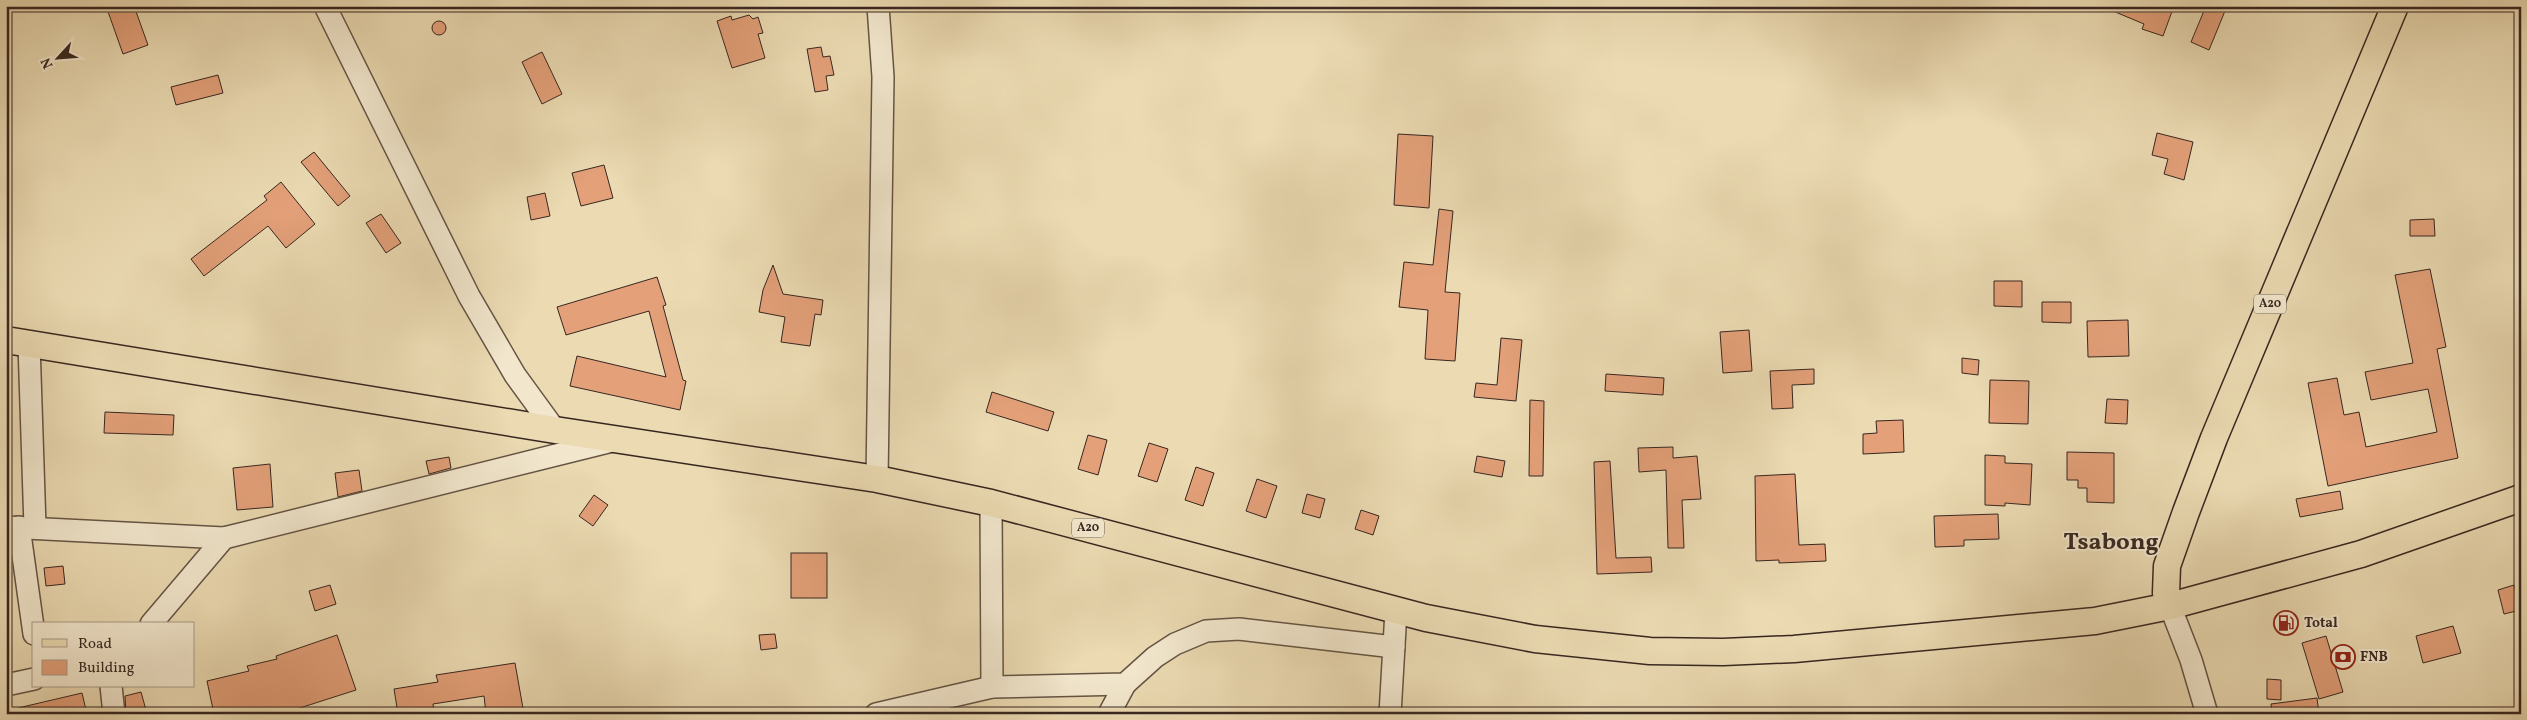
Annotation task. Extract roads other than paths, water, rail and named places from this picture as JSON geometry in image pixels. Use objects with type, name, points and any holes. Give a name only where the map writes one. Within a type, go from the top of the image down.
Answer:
[{"type":"main road","name":"A20","points":[[18,342],[618,440],[877,479],[991,503],[1188,553],[1396,611],[1571,644],[1650,651],[1723,652],[1832,646],[2095,621],[2170,606],[2166,593],[2167,566],[2186,512],[2214,438],[2395,6]]},
{"type":"main road","points":[[2170,606],[2361,554],[2521,498]]},
{"type":"street","points":[[325,6],[469,296],[515,375],[556,430]]},
{"type":"street","points":[[877,479],[883,77],[878,6]]},
{"type":"street","points":[[18,342],[20,527],[32,622]]},
{"type":"street","points":[[20,527],[224,538],[618,440]]},
{"type":"street","points":[[991,503],[992,687]]},
{"type":"street","points":[[153,622],[224,538]]},
{"type":"street","points":[[2170,606],[2191,660],[2207,714]]},
{"type":"street","points":[[1390,714],[1396,611]]},
{"type":"street","points":[[1109,714],[1125,684],[1155,657],[1176,644],[1206,631],[1239,629],[1394,647]]},
{"type":"street","points":[[6,685],[32,679]]},
{"type":"street","points":[[876,714],[992,687],[1125,684]]},
{"type":"street","points":[[111,688],[114,714]]},
{"type":"place","name":"Total","points":[[2286,623]]},
{"type":"place","name":"FNB","points":[[2343,657]]},
{"type":"district","name":"Tsabong","points":[[2111,543]]}]
